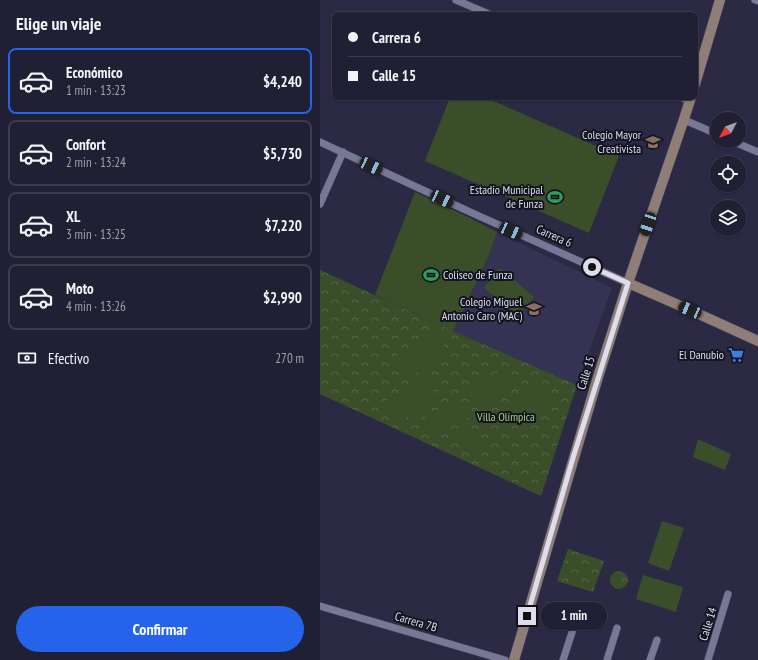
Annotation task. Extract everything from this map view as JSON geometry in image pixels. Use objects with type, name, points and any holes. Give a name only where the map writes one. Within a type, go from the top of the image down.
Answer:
[{"type":"street","points":[[456,0],[484,12]]},
{"type":"street","points":[[698,74],[720,0]]},
{"type":"street","name":"Calle 15","points":[[514,660],[573,458],[628,283],[684,119],[687,100]]},
{"type":"street","points":[[684,119],[710,131]]},
{"type":"street","name":"Carrera 6","points":[[320,142],[470,212],[758,341]]},
{"type":"street","points":[[746,147],[758,152]]},
{"type":"street","points":[[320,204],[343,152]]},
{"type":"street","name":"Calle 14","points":[[708,660],[728,594]]},
{"type":"street","name":"Carrera 7B","points":[[320,606],[505,660]]},
{"type":"street","points":[[563,660],[579,611]]},
{"type":"street","points":[[607,660],[617,628]]},
{"type":"street","points":[[650,660],[657,640]]},
{"type":"shaded area","name":"Colegio Miguel Antonio Caro (MAC)","points":[[497,232],[612,288],[577,385],[453,331],[489,255]]},
{"type":"green space","name":"Estadio Municipal de Funza","points":[[449,100],[491,100],[619,156],[589,233],[425,161]]},
{"type":"green space","name":"Coliseo de Funza","points":[[415,192],[497,232],[489,255],[453,331],[375,295]]},
{"type":"green space","points":[[500,268],[534,297],[518,316],[484,288]]},
{"type":"green space","name":"Villa Olímpica","points":[[320,270],[453,331],[577,385],[541,496],[320,394]]},
{"type":"green space","points":[[435,332],[448,352],[405,380],[392,359]]},
{"type":"green space","points":[[507,367],[519,386],[483,408],[471,389]]},
{"type":"green space","points":[[424,377],[438,398],[398,423],[384,402]]},
{"type":"green space","points":[[541,382],[555,403],[517,426],[503,405]]},
{"type":"green space","points":[[456,398],[468,417],[434,439],[421,420]]},
{"type":"green space","points":[[469,430],[480,447],[469,454],[458,438]]},
{"type":"green space","points":[[698,439],[731,454],[725,470],[693,457]]},
{"type":"green space","points":[[662,521],[684,528],[669,571],[648,563]]},
{"type":"green space","points":[[568,549],[604,561],[593,592],[557,581]]},
{"type":"green space","points":[[619,571],[625,574],[628,580],[625,586],[619,589],[613,586],[610,580],[613,574]]},
{"type":"green space","points":[[643,575],[683,587],[676,612],[636,599]]},
{"type":"place","name":"Colegio Mayor Creativista","points":[[653,142]]},
{"type":"place","name":"Estadio Municipal de Funza","points":[[555,197]]},
{"type":"place","name":"Coliseo de Funza","points":[[431,275]]},
{"type":"place","name":"Colegio Miguel Antonio Caro (MAC)","points":[[534,309]]},
{"type":"place","name":"El Danubio","points":[[736,355]]},
{"type":"route","points":[[527,616],[573,458],[628,283],[592,267]]}]
